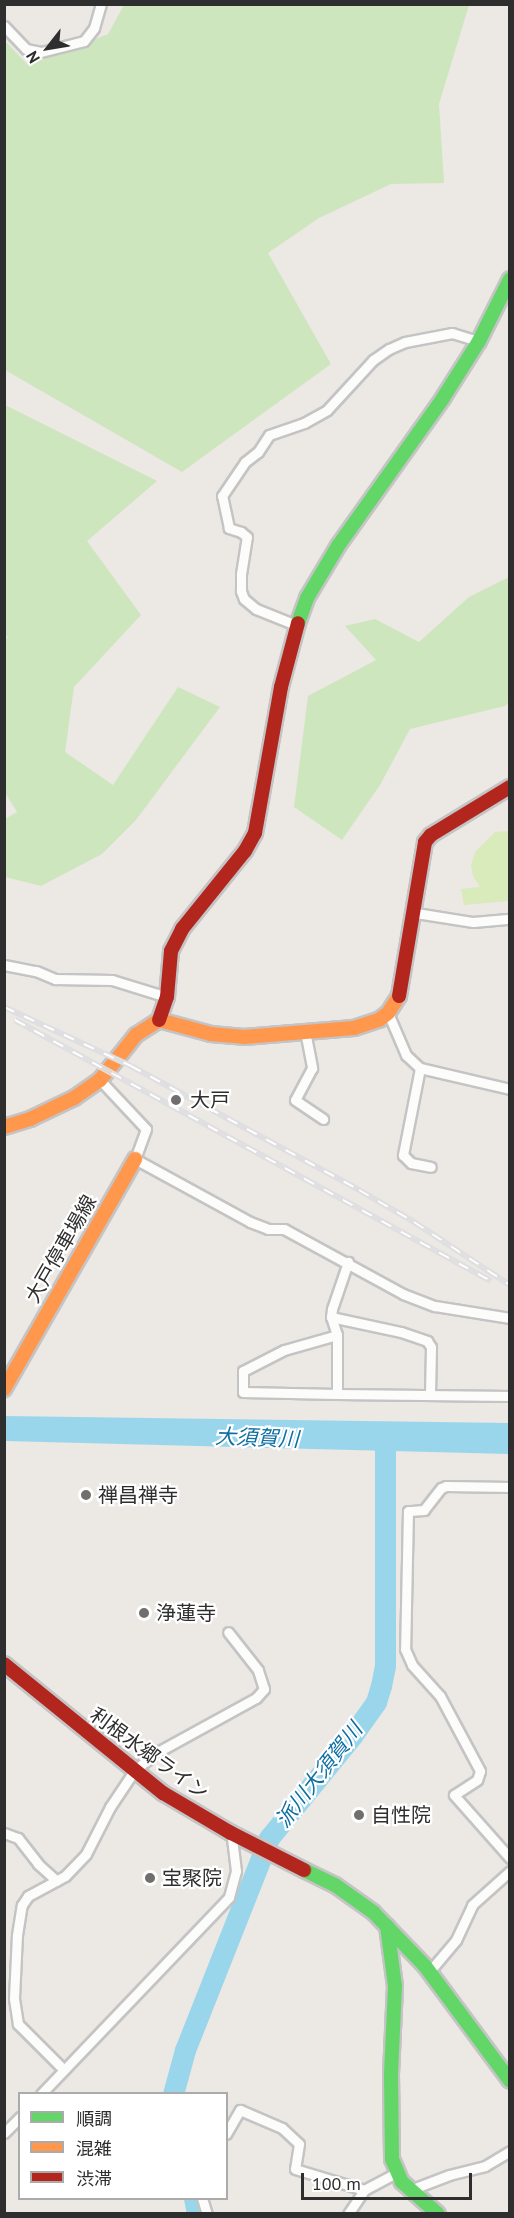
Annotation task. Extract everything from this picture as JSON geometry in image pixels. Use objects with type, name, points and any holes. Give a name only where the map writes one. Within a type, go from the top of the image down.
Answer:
[{"type":"main road","points":[[4,1127],[60,1106],[100,1080],[136,1035],[159,1020],[167,997],[171,951],[182,929],[245,851],[255,833],[281,687],[296,625],[307,598],[326,565],[443,398],[479,342],[510,279]]},
{"type":"main road","points":[[159,1020],[226,1037],[365,1025],[379,1020],[388,1013],[401,994],[426,842],[430,835],[510,787]]},
{"type":"main road","name":"大戸停車場線","points":[[4,1389],[135,1159]]},
{"type":"main road","name":"利根水郷ライン","points":[[4,1664],[134,1771],[185,1807],[244,1840],[335,1885],[387,1926],[429,1972],[510,2081]]},
{"type":"main road","points":[[387,1926],[395,1986],[391,2140],[396,2173],[410,2190],[438,2214]]},
{"type":"street","points":[[4,26],[26,49],[41,52],[84,41],[94,28],[101,4]]},
{"type":"street","points":[[296,625],[255,609],[244,599],[241,591],[241,574],[247,537],[229,528],[222,495],[245,462],[258,452],[269,435],[304,423],[327,410],[373,360],[389,349],[405,342],[452,333],[479,342]]},
{"type":"street","points":[[416,913],[472,922],[510,919]]},
{"type":"street","points":[[4,965],[36,971],[55,979],[112,980],[167,997]]},
{"type":"street","points":[[388,1013],[406,1055],[420,1068],[510,1089]]},
{"type":"street","points":[[305,1031],[312,1068],[295,1100],[323,1119]]},
{"type":"street","points":[[420,1068],[403,1155],[411,1163],[431,1167]]},
{"type":"street","points":[[100,1080],[146,1129],[135,1159],[250,1222],[268,1229],[284,1229],[348,1262],[402,1294],[435,1306],[510,1318]]},
{"type":"street","points":[[337,1394],[337,1335],[331,1317],[348,1262]]},
{"type":"street","points":[[331,1317],[401,1332],[427,1341],[431,1347],[430,1395]]},
{"type":"street","points":[[337,1335],[284,1350],[243,1371],[243,1392],[510,1396]]},
{"type":"street","points":[[510,1487],[446,1486],[441,1488],[424,1510],[408,1511],[405,1649],[412,1665],[441,1696],[480,1771],[477,1780],[454,1795],[510,1858]]},
{"type":"street","points":[[63,2069],[18,2024],[14,1998],[17,1935],[22,1905],[28,1896],[57,1881],[86,1854],[110,1807],[134,1771],[164,1748],[236,1712],[256,1698],[264,1689],[258,1670],[228,1632]]},
{"type":"street","points":[[4,1833],[18,1838],[38,1864],[57,1881]]},
{"type":"street","points":[[43,2092],[229,1897],[236,1871],[231,1833]]},
{"type":"street","points":[[429,1972],[456,1940],[472,1905],[510,1871]]},
{"type":"street","points":[[228,2131],[240,2110],[282,2128],[299,2144],[295,2169],[364,2190]]},
{"type":"street","points":[[4,2133],[18,2119]]},
{"type":"street","points":[[410,2190],[449,2175],[485,2166],[510,2151]]},
{"type":"street","points":[[348,2214],[364,2190],[396,2173]]},
{"type":"green space","points":[[124,5],[469,5],[439,104],[444,183],[391,184],[319,218],[268,253],[331,364],[182,472],[5,370],[4,40],[28,65],[108,34]]},
{"type":"green space","points":[[5,405],[157,481],[87,541],[141,615],[74,687],[65,752],[113,785],[178,687],[220,707],[136,820],[102,854],[41,886],[5,877],[5,819],[17,812],[4,791],[4,641],[8,637],[4,635]]},
{"type":"green space","points":[[509,577],[510,701],[505,706],[410,729],[380,785],[342,840],[294,807],[308,696],[376,660],[345,626],[375,619],[419,642],[469,597]]},
{"type":"green space","points":[[509,831],[509,901],[464,905],[461,889],[480,887],[473,876],[471,865],[475,852],[495,832]]},
{"type":"water","name":"大須賀川","points":[[5,1416],[509,1423],[509,1454],[5,1441]]},
{"type":"waterway","name":"派川大須賀川","points":[[174,2092],[185,2050],[269,1838],[352,1736],[376,1702],[385,1666],[385,1442]]},
{"type":"waterway","name":"派川大須賀川","points":[[194,2200],[197,2214]]},
{"type":"railway","points":[[4,1007],[131,1066],[359,1190],[414,1222],[510,1285]]},
{"type":"railway","points":[[15,1020],[491,1281]]},
{"type":"traffic: fast","points":[[298,623],[307,598],[338,546],[443,398],[479,341],[510,279]]},
{"type":"traffic: fast","points":[[304,1870],[335,1885],[373,1912],[425,1966],[510,2081]]},
{"type":"traffic: fast","points":[[387,1926],[395,1986],[391,2075],[392,2159],[402,2182],[438,2214]]},
{"type":"traffic: slow","points":[[4,1127],[30,1119],[74,1098],[100,1080],[136,1035],[159,1020],[211,1034],[244,1037],[354,1028],[379,1020],[388,1013],[399,996]]},
{"type":"traffic: slow","points":[[4,1389],[135,1159]]},
{"type":"traffic: jam","points":[[159,1020],[167,997],[171,951],[182,929],[245,851],[255,833],[281,687],[298,623]]},
{"type":"traffic: jam","points":[[399,996],[425,842],[431,835],[510,787]]},
{"type":"traffic: jam","points":[[4,1664],[163,1793],[231,1833],[304,1870]]},
{"type":"place","name":"大戸","points":[[176,1100]]},
{"type":"place","name":"禅昌禅寺","points":[[86,1495]]},
{"type":"place","name":"浄蓮寺","points":[[144,1613]]},
{"type":"place","name":"自性院","points":[[359,1815]]},
{"type":"place","name":"宝聚院","points":[[150,1878]]}]
